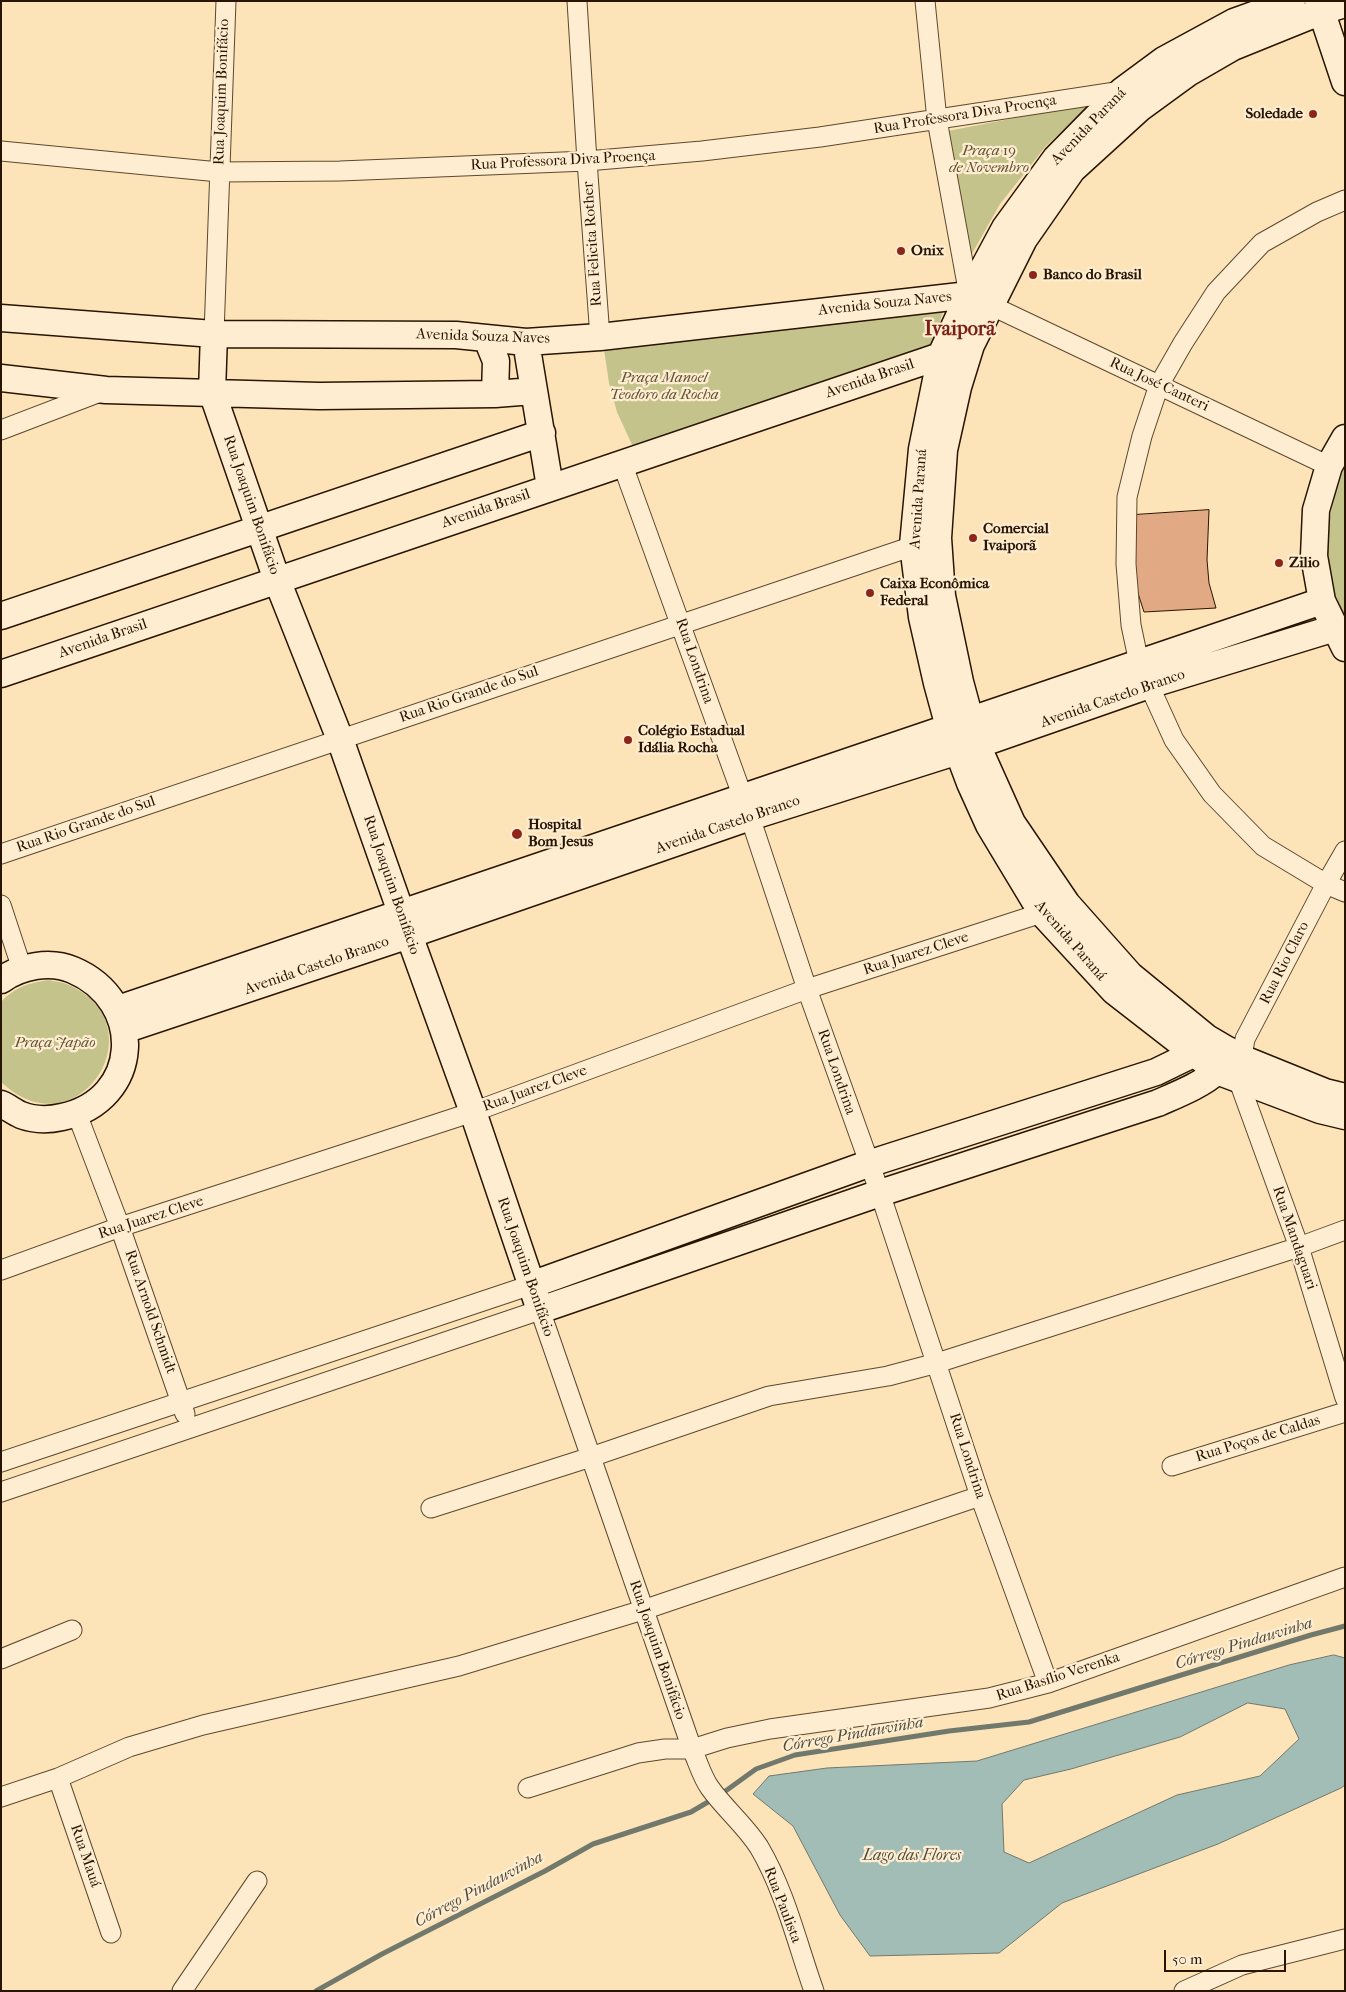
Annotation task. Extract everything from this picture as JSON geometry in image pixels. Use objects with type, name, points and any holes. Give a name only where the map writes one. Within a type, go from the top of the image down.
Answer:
[{"type":"street","name":"Rua Joaquim Bonifácio","points":[[226,1],[212,392],[277,580],[340,739],[473,1112],[692,1750]]},
{"type":"street","name":"Rua Felicita Rother","points":[[577,1],[586,162],[600,337]]},
{"type":"street","points":[[925,1],[937,120],[979,300]]},
{"type":"street","name":"Avenida Paraná","points":[[1292,1],[1234,22],[1164,60],[1122,91],[1056,158],[1005,228],[979,300],[971,345],[958,387],[944,450],[938,538],[942,596],[970,783],[989,825],[1042,913],[1114,991],[1221,1058],[1320,1110],[1345,1116]]},
{"type":"street","points":[[1328,5],[1345,82]]},
{"type":"street","name":"Avenida Paraná","points":[[1328,5],[1233,47],[1188,73],[1140,108],[1072,170],[941,355],[922,449],[913,545],[922,617],[937,683],[963,736],[1012,823],[1067,904],[1130,975],[1221,1058],[1345,1097]]},
{"type":"street","name":"Rua Professora Diva Proença","points":[[1,151],[219,172],[368,170],[586,162],[702,151],[937,120],[1122,91]]},
{"type":"street","points":[[1345,200],[1317,212],[1262,243],[1216,292],[1183,342],[1159,385],[1142,436],[1128,497],[1126,564],[1131,625],[1144,674],[1174,740],[1212,794],[1263,846],[1326,884],[1345,892]]},
{"type":"street","name":"Avenida Souza Naves","points":[[1,318],[214,334],[456,335],[526,342],[600,337],[979,300]]},
{"type":"street","name":"Rua José Canteri","points":[[979,300],[1328,466]]},
{"type":"street","points":[[487,339],[496,361],[494,394]]},
{"type":"street","points":[[526,342],[550,487]]},
{"type":"street","name":"Avenida Brasil","points":[[1,674],[971,345]]},
{"type":"street","points":[[1,378],[106,390],[319,396],[533,392]]},
{"type":"street","points":[[1,430],[106,390]]},
{"type":"street","points":[[1,616],[542,433]]},
{"type":"street","points":[[1340,638],[1322,601],[1314,556],[1316,510],[1328,466],[1345,438]]},
{"type":"street","name":"Rua Londrina","points":[[622,463],[681,624],[868,1164],[880,1193],[980,1496],[1048,1683]]},
{"type":"street","name":"Rua Rio Grande do Sul","points":[[1,854],[938,538]]},
{"type":"street","name":"Avenida Castelo Branco","points":[[121,1019],[1144,674],[1322,601]]},
{"type":"street","name":"Avenida Castelo Branco","points":[[1144,674],[1340,638]]},
{"type":"street","name":"Rua Rio Claro","points":[[1221,1058],[1245,1039],[1326,884],[1345,852]]},
{"type":"street","name":"Rua Juarez Cleve","points":[[1,1270],[120,1227],[473,1112],[807,989],[1067,904]]},
{"type":"street","points":[[1,905],[12,974],[44,965],[67,967],[88,976],[105,990],[121,1019],[125,1052],[120,1073],[108,1091],[92,1106],[77,1114],[48,1120],[22,1115],[1,1104]]},
{"type":"street","points":[[1,1462],[531,1285],[868,1164],[1156,1072],[1221,1058]]},
{"type":"street","points":[[1,1492],[880,1193],[1158,1103],[1184,1092],[1221,1058]]},
{"type":"street","name":"Rua Mandaguari","points":[[1221,1058],[1299,1247],[1345,1398]]},
{"type":"street","name":"Rua Arnold Schmidt","points":[[77,1114],[120,1227],[189,1428]]},
{"type":"street","points":[[431,1508],[591,1457],[769,1396],[888,1376],[936,1363],[1299,1247],[1345,1230]]},
{"type":"street","name":"Rua Poços de Caldas","points":[[1172,1466],[1345,1412]]},
{"type":"street","points":[[1,1797],[58,1778],[129,1747],[203,1725],[459,1666],[643,1610],[980,1496]]},
{"type":"street","name":"Rua Basílio Verenka","points":[[528,1788],[638,1753],[665,1749],[692,1750],[727,1738],[770,1729],[989,1698],[1048,1683],[1345,1577]]},
{"type":"street","points":[[1,1659],[72,1630]]},
{"type":"street","name":"Rua Paulista","points":[[692,1750],[709,1786],[727,1809],[746,1828],[778,1884],[814,1991]]},
{"type":"street","name":"Rua Mauá","points":[[58,1778],[111,1933]]},
{"type":"street","points":[[182,1991],[257,1881]]},
{"type":"street","points":[[1184,1991],[1242,1965],[1345,1939]]},
{"type":"green space","name":"Praça 19 de Novembro","points":[[1092,103],[1046,146],[1000,204],[969,259],[948,131]]},
{"type":"green space","name":"Praça Manoel Teodoro da Rocha","points":[[944,309],[931,349],[634,449],[617,412],[609,383],[603,343]]},
{"type":"green space","points":[[1345,466],[1345,621],[1337,603],[1332,584],[1328,564],[1328,544],[1333,504]]},
{"type":"green space","name":"Praça Japão","points":[[49,980],[71,986],[96,1005],[108,1029],[108,1054],[98,1077],[80,1094],[56,1103],[29,1100],[1,1082],[1,1002],[23,986]]},
{"type":"water","name":"Lago das Flores","points":[[1334,1655],[1345,1658],[1345,1785],[1218,1844],[1062,1903],[999,1953],[870,1956],[840,1915],[793,1826],[753,1794],[769,1776],[827,1768],[977,1761],[1289,1665]],"holes":[[[1248,1703],[1285,1709],[1299,1739],[1260,1776],[1177,1795],[1029,1863],[1004,1852],[1002,1804],[1024,1780],[1071,1769],[1180,1737]]]},
{"type":"building","points":[[1209,510],[1207,560],[1209,583],[1216,608],[1144,612],[1137,590],[1134,557],[1134,515]]},
{"type":"waterway","name":"Córrego Pindauvinha","points":[[720,1795],[756,1769],[795,1755],[949,1731],[1029,1722],[1345,1626]]},
{"type":"waterway","name":"Córrego Pindauvinha","points":[[316,1991],[382,1954],[545,1871],[593,1844],[691,1812],[713,1799]]},
{"type":"place","name":"Soledade","points":[[1313,114]]},
{"type":"place","name":"Onix","points":[[901,251]]},
{"type":"place","name":"Banco do Brasil","points":[[1033,275]]},
{"type":"place","name":"Comercial Ivaiporã","points":[[973,538]]},
{"type":"place","name":"Zilio","points":[[1279,563]]},
{"type":"place","name":"Caixa Econômica Federal","points":[[870,593]]},
{"type":"place","name":"Colégio Estadual Idália Rocha","points":[[628,740]]},
{"type":"place","name":"Hospital Bom Jesus","points":[[517,834]]},
{"type":"district","name":"Ivaiporã","points":[[960,330]]}]
